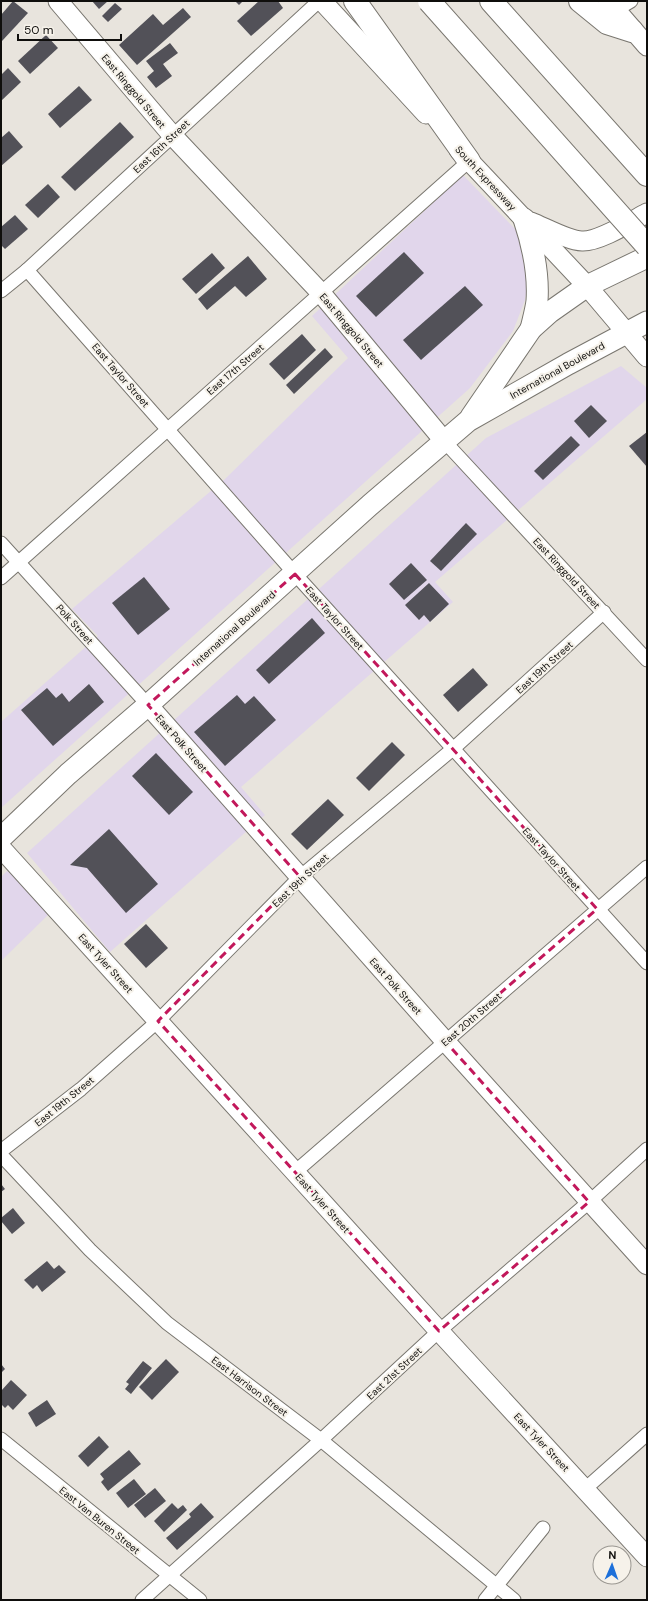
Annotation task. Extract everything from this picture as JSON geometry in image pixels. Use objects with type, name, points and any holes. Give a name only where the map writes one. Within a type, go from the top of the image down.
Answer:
[{"type":"highway","points":[[355,1],[469,161]]},
{"type":"highway","points":[[429,1],[647,246]]},
{"type":"highway","points":[[491,1],[647,175]]},
{"type":"highway","points":[[580,1],[607,23],[640,39]]},
{"type":"main road","points":[[524,219],[533,246],[537,270],[537,302],[531,329]]},
{"type":"main road","name":"International Boulevard","points":[[468,421],[509,358],[531,329],[550,312],[587,286],[647,257]]},
{"type":"main road","name":"International Boulevard","points":[[1,838],[68,774],[148,705],[370,505],[468,421],[568,364],[647,322]]},
{"type":"street","name":"East Ringgold Street","points":[[58,1],[172,135],[321,292],[445,442],[647,660]]},
{"type":"street","name":"East 16th Street","points":[[1,291],[27,270],[172,135],[321,1]]},
{"type":"street","name":"South Expressway","points":[[321,1],[587,286],[647,357]]},
{"type":"street","points":[[618,4],[640,39]]},
{"type":"street","name":"East 17th Street","points":[[1,578],[167,428],[469,161]]},
{"type":"street","points":[[524,219],[582,242],[598,239],[647,213]]},
{"type":"street","name":"East Taylor Street","points":[[27,270],[295,574],[647,963]]},
{"type":"street","name":"Polk Street","points":[[1,543],[148,705]]},
{"type":"street","name":"East 19th Street","points":[[1,1151],[81,1089],[158,1020],[300,877],[454,748],[604,612]]},
{"type":"street","name":"East Polk Street","points":[[148,705],[445,1041],[647,1265]]},
{"type":"street","name":"East Tyler Street","points":[[1,848],[439,1331],[647,1557]]},
{"type":"street","name":"East 20th Street","points":[[295,1172],[647,866]]},
{"type":"street","name":"East 21st Street","points":[[142,1600],[322,1440],[439,1331],[589,1202],[647,1148]]},
{"type":"street","name":"East Harrison Street","points":[[1,1155],[90,1250],[167,1323],[322,1440],[514,1600]]},
{"type":"street","points":[[585,1489],[647,1434]]},
{"type":"street","name":"East Van Buren Street","points":[[1,1439],[200,1600]]},
{"type":"street","points":[[485,1600],[544,1528]]},
{"type":"highlighted area","points":[[295,574],[597,909],[445,1041],[589,1202],[439,1331],[158,1021],[300,877],[148,705]]},
{"type":"shaded area","points":[[463,175],[517,231],[529,273],[525,300],[513,331],[470,388],[1,808],[1,722],[98,636],[72,609],[225,479],[348,358],[312,316]]},
{"type":"shaded area","points":[[621,366],[647,388],[647,399],[435,582],[453,602],[241,787],[265,815],[110,952],[27,853],[486,438]]},
{"type":"shaded area","points":[[7,871],[25,885],[49,914],[1,961],[1,877]]},
{"type":"building","points":[[13,1],[28,13],[2,41],[1,15]]},
{"type":"building","points":[[92,1],[108,1],[99,9]]},
{"type":"building","points":[[235,1],[243,1],[239,5]]},
{"type":"building","points":[[259,1],[278,1],[283,8],[251,36],[237,21]]},
{"type":"building","points":[[115,3],[122,9],[108,22],[102,16]]},
{"type":"building","points":[[183,8],[191,17],[137,65],[119,45],[153,14],[163,25]]},
{"type":"building","points":[[46,35],[58,48],[30,74],[18,61]]},
{"type":"building","points":[[170,43],[178,53],[163,64],[172,76],[156,88],[147,77],[154,71],[146,61]]},
{"type":"building","points":[[8,68],[21,82],[1,101],[1,75]]},
{"type":"building","points":[[79,86],[92,100],[60,128],[48,114]]},
{"type":"building","points":[[120,122],[134,137],[75,191],[61,177]]},
{"type":"building","points":[[9,131],[23,147],[1,166],[1,138]]},
{"type":"building","points":[[48,184],[60,197],[38,218],[25,205]]},
{"type":"building","points":[[15,215],[28,229],[5,249],[1,245],[1,227]]},
{"type":"building","points":[[404,252],[424,273],[376,317],[356,296]]},
{"type":"building","points":[[212,253],[225,268],[196,294],[182,279]]},
{"type":"building","points":[[248,256],[267,279],[246,297],[235,286],[207,310],[198,299]]},
{"type":"building","points":[[465,286],[483,305],[421,360],[403,340]]},
{"type":"building","points":[[302,334],[316,350],[284,380],[269,364]]},
{"type":"building","points":[[325,348],[333,357],[294,394],[286,385]]},
{"type":"building","points":[[591,405],[607,421],[589,438],[574,421]]},
{"type":"building","points":[[647,432],[647,467],[629,446]]},
{"type":"building","points":[[571,436],[580,445],[543,480],[534,471]]},
{"type":"building","points":[[466,523],[477,534],[441,571],[430,561]]},
{"type":"building","points":[[411,563],[427,580],[404,600],[389,584]]},
{"type":"building","points":[[144,577],[170,609],[138,635],[112,603]]},
{"type":"building","points":[[429,583],[449,604],[430,622],[424,615],[419,620],[405,605]]},
{"type":"building","points":[[312,618],[325,633],[269,684],[256,670]]},
{"type":"building","points":[[473,668],[488,685],[458,712],[443,695]]},
{"type":"building","points":[[89,684],[104,702],[53,746],[21,710],[47,688],[56,698],[62,693],[69,702]]},
{"type":"building","points":[[237,695],[245,704],[254,696],[276,720],[225,766],[194,732]]},
{"type":"building","points":[[392,742],[405,755],[369,791],[356,778]]},
{"type":"building","points":[[156,753],[193,792],[169,815],[132,776]]},
{"type":"building","points":[[328,799],[344,815],[307,850],[291,834]]},
{"type":"building","points":[[109,829],[158,884],[126,913],[87,868],[70,865]]},
{"type":"building","points":[[146,924],[168,948],[146,968],[124,944]]},
{"type":"building","points":[[1,1184],[5,1189],[1,1192]]},
{"type":"building","points":[[13,1208],[25,1223],[12,1234],[1,1221],[1,1218]]},
{"type":"building","points":[[47,1261],[54,1269],[59,1265],[66,1272],[42,1292],[37,1285],[33,1289],[24,1280]]},
{"type":"building","points":[[166,1359],[179,1372],[152,1400],[139,1387]]},
{"type":"building","points":[[143,1361],[152,1368],[131,1394],[125,1389],[129,1384],[126,1382]]},
{"type":"building","points":[[1,1364],[5,1369],[1,1373]]},
{"type":"building","points":[[11,1380],[27,1395],[13,1410],[8,1405],[5,1408],[1,1404],[1,1391]]},
{"type":"building","points":[[47,1400],[56,1414],[36,1427],[28,1413]]},
{"type":"building","points":[[99,1436],[109,1447],[88,1467],[78,1456]]},
{"type":"building","points":[[129,1450],[141,1464],[108,1491],[101,1482],[104,1479],[100,1474]]},
{"type":"building","points":[[134,1479],[146,1494],[128,1508],[116,1493]]},
{"type":"building","points":[[155,1488],[166,1501],[145,1518],[134,1505]]},
{"type":"building","points":[[172,1503],[178,1509],[183,1505],[187,1510],[164,1532],[154,1521]]},
{"type":"building","points":[[201,1503],[214,1517],[177,1550],[166,1538],[191,1517],[189,1514]]}]
